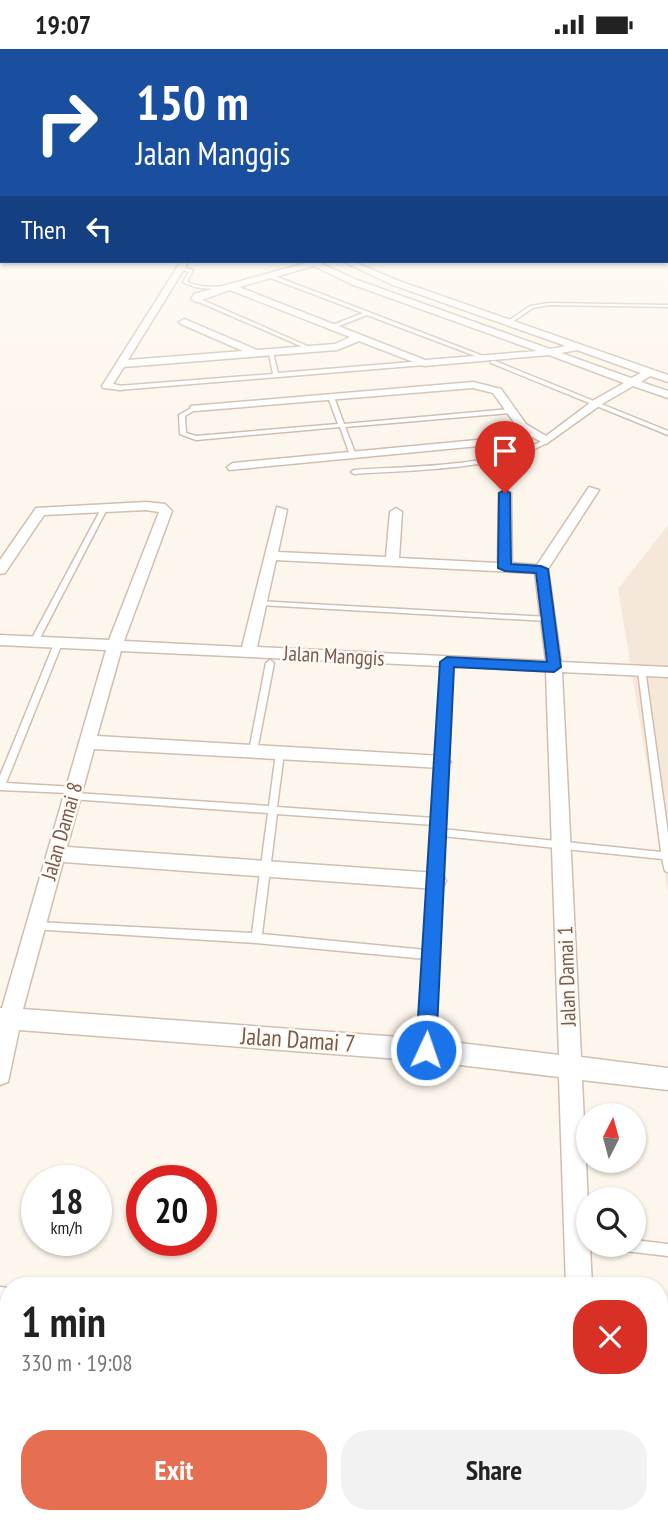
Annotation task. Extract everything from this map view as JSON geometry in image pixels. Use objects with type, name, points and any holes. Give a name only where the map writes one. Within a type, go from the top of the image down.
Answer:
[{"type":"street","points":[[118,388],[107,386],[172,283]]},
{"type":"street","points":[[196,299],[242,283]]},
{"type":"street","points":[[356,283],[668,395]]},
{"type":"street","points":[[396,283],[668,379]]},
{"type":"street","points":[[229,286],[424,363],[491,360],[575,348]]},
{"type":"street","points":[[184,322],[256,353]]},
{"type":"street","points":[[121,364],[337,347],[357,338]]},
{"type":"street","points":[[194,408],[473,385],[497,391],[530,434],[546,441],[597,402],[648,373]]},
{"type":"street","points":[[233,467],[510,440],[530,434]]},
{"type":"street","points":[[271,556],[541,569],[593,490]]},
{"type":"street","points":[[505,493],[505,568]]},
{"type":"street","name":"Jalan Damai 8","points":[[0,1074],[5,1018],[35,926],[115,644],[166,511],[161,507],[104,509]]},
{"type":"street","points":[[0,570],[40,511],[104,509]]},
{"type":"street","points":[[249,651],[281,510]]},
{"type":"street","points":[[392,561],[396,512]]},
{"type":"street","name":"Jalan Damai 1","points":[[541,569],[554,667],[570,1065],[579,1187]]},
{"type":"street","name":"Jalan Manggis","points":[[0,639],[668,672]]},
{"type":"street","points":[[89,742],[442,762]]},
{"type":"street","points":[[56,854],[436,881]]},
{"type":"street","name":"Jalan Damai 7","points":[[5,1018],[426,1050],[570,1065],[668,1079]]},
{"type":"street","name":"Jalan Damai 1","points":[[580,1277],[582,1257]]},
{"type":"lane","points":[[186,283],[205,289],[229,286]]},
{"type":"lane","points":[[288,283],[491,360],[668,433]]},
{"type":"lane","points":[[196,299],[313,349]]},
{"type":"lane","points":[[507,323],[532,307],[549,304],[668,306]]},
{"type":"lane","points":[[332,327],[367,313]]},
{"type":"lane","points":[[271,353],[276,375]]},
{"type":"lane","points":[[118,388],[424,363]]},
{"type":"lane","points":[[331,397],[353,455]]},
{"type":"lane","points":[[194,408],[182,415],[183,434],[191,438],[511,411]]},
{"type":"lane","points":[[354,472],[486,459],[539,447],[546,441]]},
{"type":"lane","points":[[34,640],[104,509]]},
{"type":"lane","points":[[260,603],[548,619]]},
{"type":"lane","points":[[59,641],[0,787],[438,827],[667,856]]},
{"type":"lane","points":[[426,1050],[447,662]]},
{"type":"lane","points":[[253,751],[270,663]]},
{"type":"lane","points":[[642,671],[668,868]]},
{"type":"lane","points":[[256,938],[280,753]]},
{"type":"lane","points":[[35,926],[256,938],[432,955]]},
{"type":"lane","points":[[646,1247],[668,1250]]},
{"type":"shaded area","points":[[668,525],[668,893],[618,589]]},
{"type":"route","points":[[426,1050],[447,662],[554,667],[541,569],[505,568],[505,493]]}]
